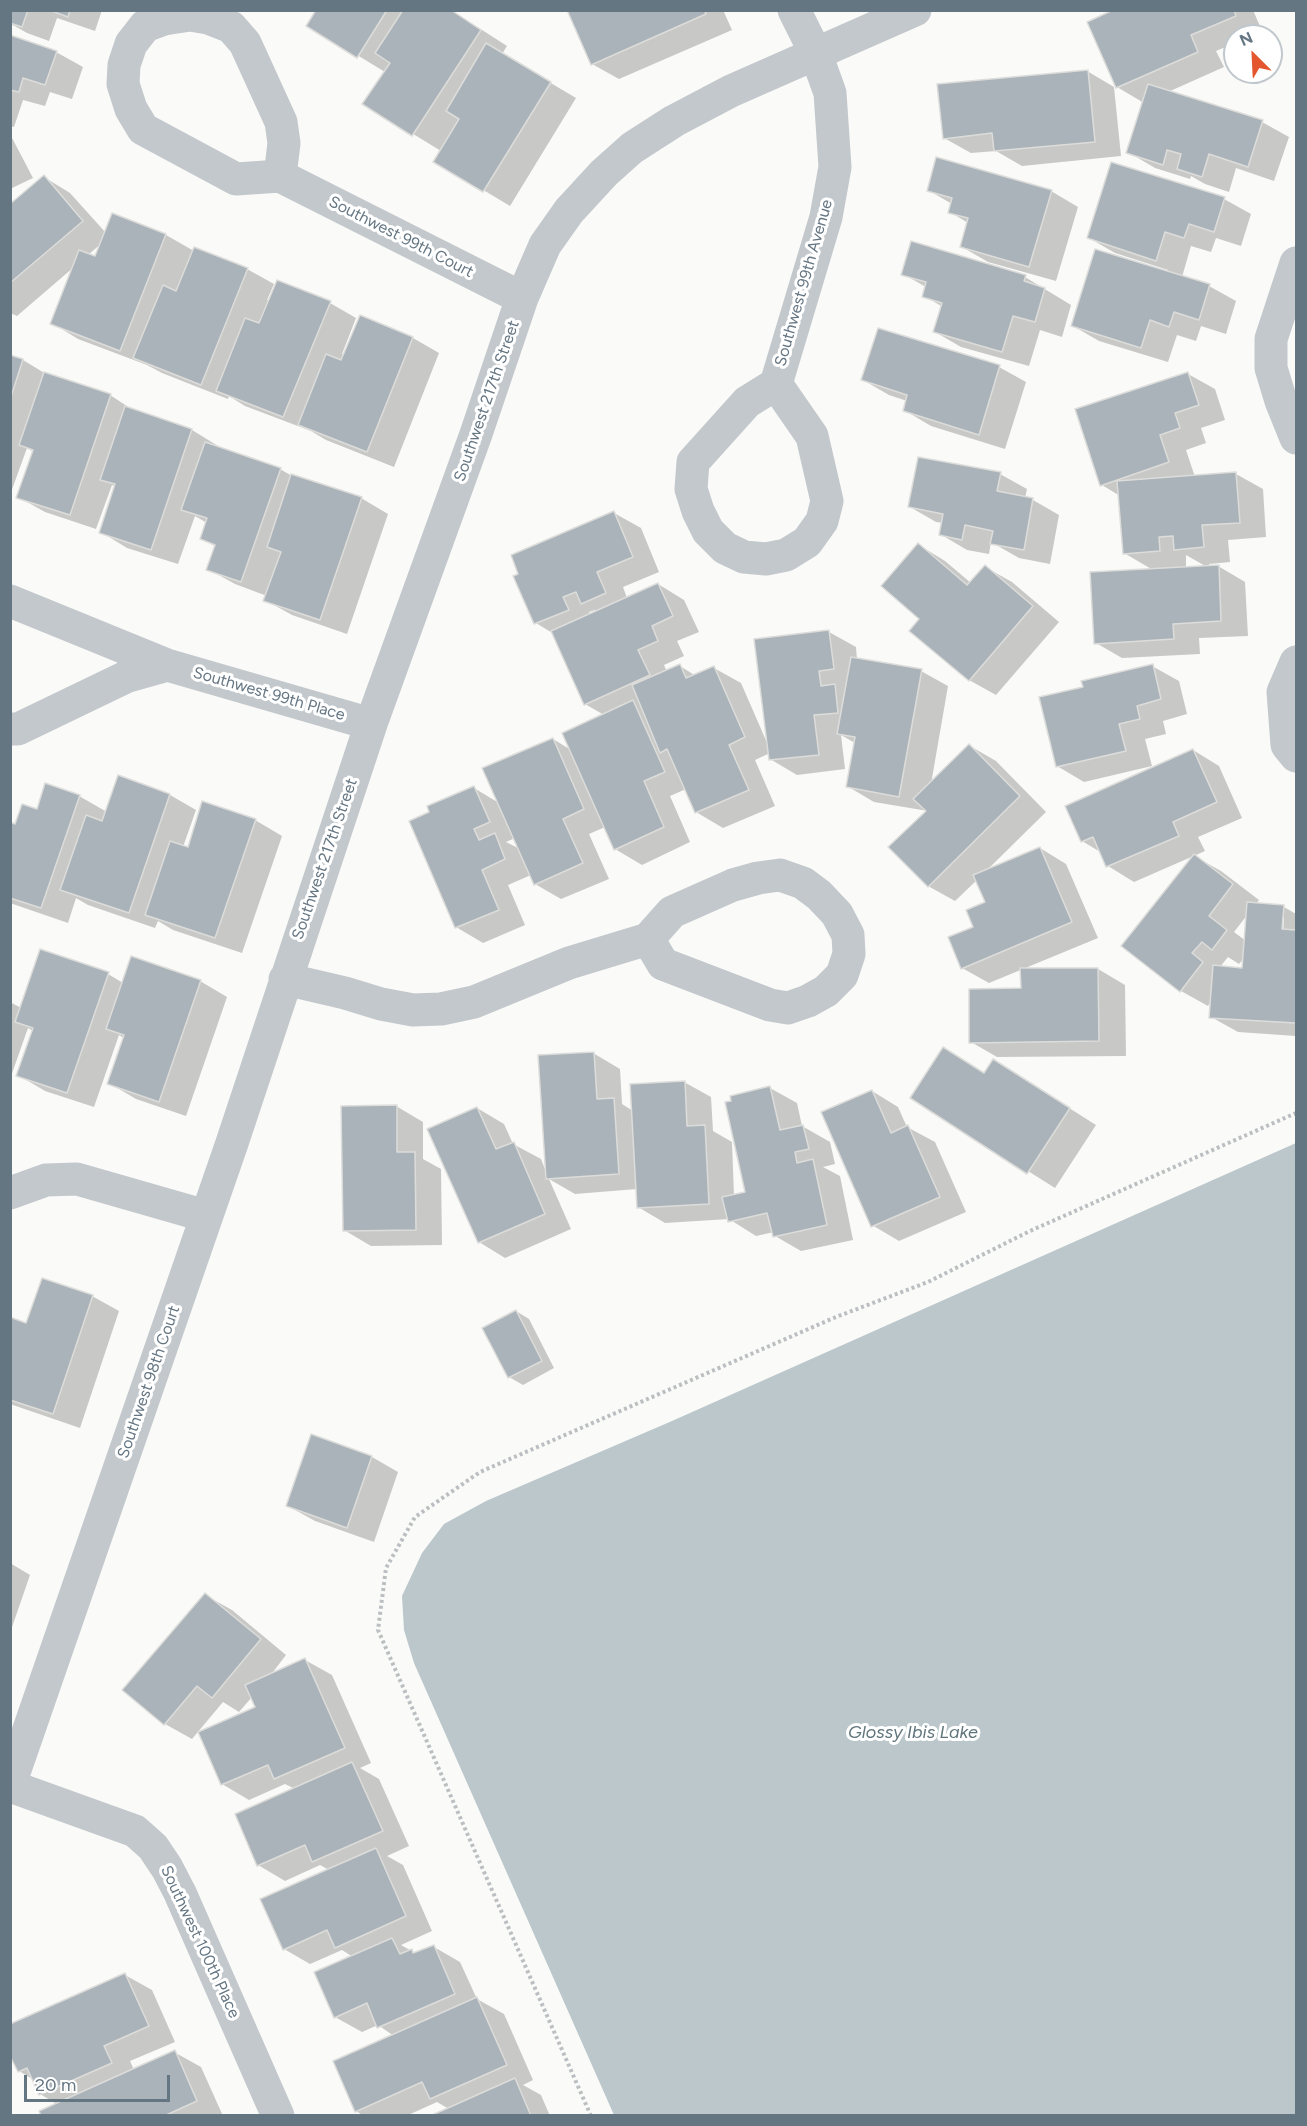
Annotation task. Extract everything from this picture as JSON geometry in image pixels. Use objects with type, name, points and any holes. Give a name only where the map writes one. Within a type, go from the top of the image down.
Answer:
[{"type":"street","name":"Southwest 99th Avenue","points":[[776,384],[812,436],[827,501],[822,521],[807,542],[786,555],[766,559],[744,557],[725,548],[708,531],[691,489],[693,462],[747,402],[776,384],[826,216],[835,167],[830,93],[816,54],[794,10]]},
{"type":"street","name":"Southwest 217th Street","points":[[285,979],[371,724],[476,434],[522,298],[545,245],[569,211],[604,172],[632,148],[705,104],[915,10]]},
{"type":"street","points":[[190,15],[208,18],[231,27],[245,43],[281,122],[284,143],[280,176],[236,179],[143,129],[130,109],[123,84],[124,64],[131,44],[145,26],[164,19],[190,15]]},
{"type":"street","name":"Southwest 99th Court","points":[[280,176],[522,298]]},
{"type":"street","points":[[1296,263],[1271,339],[1271,368],[1296,438]]},
{"type":"street","name":"Southwest 99th Place","points":[[10,601],[166,665],[371,724]]},
{"type":"street","points":[[1296,662],[1283,692],[1287,745],[1296,756]]},
{"type":"street","points":[[10,729],[18,729],[128,676],[166,665]]},
{"type":"street","points":[[285,979],[381,1004],[413,1010],[441,1009],[474,1002],[569,963],[648,939],[672,912],[733,885],[780,875],[811,889],[837,914],[849,935],[849,954],[842,975],[825,992],[788,1008],[770,1005],[663,964],[648,939]]},
{"type":"street","name":"Southwest 98th Court","points":[[10,1785],[285,979]]},
{"type":"street","points":[[10,1193],[46,1180],[77,1179],[206,1216]]},
{"type":"street","name":"Southwest 100th Place","points":[[10,1785],[135,1831],[153,1847],[180,1893],[278,2115]]},
{"type":"path","points":[[591,2115],[378,1630],[386,1568],[415,1517],[480,1472],[836,1317],[928,1282],[1030,1231],[1296,1113]]},
{"type":"water","name":"Glossy Ibis Lake","points":[[1296,1143],[1296,2115],[614,2115],[414,1663],[404,1630],[402,1596],[422,1553],[444,1524],[486,1501],[672,1421]]},
{"type":"building","points":[[10,10],[28,10],[22,27],[10,23]]},
{"type":"building","points":[[49,10],[70,10],[68,17]]},
{"type":"building","points":[[316,10],[387,10],[357,58],[306,26]]},
{"type":"building","points":[[403,10],[451,10],[481,30],[412,136],[362,104],[390,63],[375,53]]},
{"type":"building","points":[[567,10],[704,10],[706,14],[591,65]]},
{"type":"building","points":[[1113,10],[1234,10],[1236,16],[1191,35],[1198,52],[1116,88],[1087,22]]},
{"type":"building","points":[[10,35],[57,51],[45,85],[23,78],[19,92],[10,90]]},
{"type":"building","points":[[486,43],[551,82],[483,192],[433,162],[459,119],[446,111]]},
{"type":"building","points":[[1088,70],[1095,142],[994,151],[992,133],[943,139],[937,84]]},
{"type":"building","points":[[1148,84],[1263,120],[1248,167],[1209,154],[1202,177],[1177,169],[1181,154],[1167,150],[1163,165],[1126,153]]},
{"type":"building","points":[[936,157],[1052,190],[1029,267],[960,247],[968,218],[948,213],[952,198],[927,191]]},
{"type":"building","points":[[1111,162],[1225,197],[1214,232],[1189,224],[1184,238],[1165,232],[1156,261],[1087,238]]},
{"type":"building","points":[[44,175],[83,221],[10,283],[10,204]]},
{"type":"building","points":[[112,213],[166,234],[120,351],[50,324],[79,250],[95,256]]},
{"type":"building","points":[[911,241],[1026,275],[1024,281],[1045,288],[1035,322],[1013,316],[1002,352],[933,332],[942,303],[922,297],[926,282],[901,275]]},
{"type":"building","points":[[194,247],[248,268],[201,385],[133,358],[163,285],[176,291]]},
{"type":"building","points":[[1095,249],[1210,284],[1199,320],[1174,312],[1169,327],[1150,320],[1141,348],[1071,326]]},
{"type":"building","points":[[277,280],[331,301],[283,417],[216,391],[245,318],[259,323]]},
{"type":"building","points":[[360,315],[413,337],[367,452],[298,425],[326,354],[341,360]]},
{"type":"building","points":[[878,328],[1000,365],[979,435],[903,411],[907,395],[861,380]]},
{"type":"building","points":[[10,355],[23,359],[10,400]]},
{"type":"building","points":[[44,372],[111,394],[70,515],[16,498],[33,450],[19,445]]},
{"type":"building","points":[[1188,372],[1199,405],[1175,413],[1180,428],[1160,435],[1169,462],[1100,486],[1075,409]]},
{"type":"building","points":[[125,406],[192,429],[151,550],[99,533],[115,484],[100,480]]},
{"type":"building","points":[[205,442],[281,468],[241,582],[206,570],[215,545],[200,539],[207,518],[181,510]]},
{"type":"building","points":[[918,457],[1001,472],[997,491],[1033,498],[1024,550],[990,544],[993,531],[965,525],[962,540],[939,535],[943,514],[908,507]]},
{"type":"building","points":[[1236,472],[1240,523],[1202,525],[1204,547],[1174,550],[1173,536],[1159,537],[1160,551],[1123,554],[1117,481]]},
{"type":"building","points":[[291,474],[362,497],[320,620],[263,601],[281,552],[267,547]]},
{"type":"building","points":[[614,511],[633,557],[597,572],[606,593],[581,604],[576,592],[563,597],[569,610],[534,624],[513,576],[518,574],[511,555]]},
{"type":"building","points":[[918,543],[967,585],[985,565],[1033,606],[969,681],[909,631],[919,619],[881,586]]},
{"type":"building","points":[[1219,565],[1221,621],[1173,624],[1174,639],[1094,644],[1090,572]]},
{"type":"building","points":[[658,583],[673,616],[652,626],[658,641],[638,650],[650,675],[584,705],[551,631]]},
{"type":"building","points":[[829,630],[834,669],[819,671],[821,686],[835,684],[838,713],[814,715],[819,755],[769,760],[754,639]]},
{"type":"building","points":[[851,657],[922,669],[899,797],[846,787],[855,737],[837,734]]},
{"type":"building","points":[[680,664],[686,678],[714,666],[745,737],[729,745],[749,790],[695,813],[667,749],[660,753],[632,685]]},
{"type":"building","points":[[1153,664],[1161,699],[1137,706],[1140,719],[1119,724],[1126,751],[1056,767],[1039,697],[1083,687],[1081,681]]},
{"type":"building","points":[[633,700],[665,772],[644,781],[664,827],[614,850],[562,733]]},
{"type":"building","points":[[553,738],[584,809],[563,819],[583,863],[534,885],[482,768]]},
{"type":"building","points":[[969,744],[1020,796],[928,887],[888,847],[926,811],[913,799]]},
{"type":"building","points":[[1193,749],[1217,802],[1173,822],[1179,836],[1106,867],[1093,837],[1081,842],[1065,806]]},
{"type":"building","points":[[118,775],[170,794],[129,913],[60,890],[86,815],[102,821]]},
{"type":"building","points":[[45,783],[80,795],[41,908],[10,898],[10,822],[15,824],[22,804],[37,809]]},
{"type":"building","points":[[474,786],[490,822],[474,829],[479,840],[495,833],[505,859],[482,870],[499,910],[455,928],[409,821],[429,812],[427,806]]},
{"type":"building","points":[[202,801],[256,819],[215,938],[145,915],[170,841],[188,847]]},
{"type":"building","points":[[1040,847],[1072,922],[961,969],[948,937],[973,927],[966,910],[985,902],[973,875]]},
{"type":"building","points":[[1194,854],[1233,884],[1209,916],[1227,930],[1212,950],[1202,942],[1192,953],[1203,962],[1180,992],[1121,946]]},
{"type":"building","points":[[1247,902],[1284,905],[1282,929],[1296,930],[1296,1023],[1209,1018],[1213,965],[1242,968]]},
{"type":"building","points":[[40,949],[109,972],[67,1093],[16,1076],[33,1028],[15,1022]]},
{"type":"building","points":[[131,956],[201,980],[159,1102],[107,1084],[124,1035],[106,1029]]},
{"type":"building","points":[[1020,968],[1098,968],[1099,1041],[969,1043],[969,989],[1021,988]]},
{"type":"building","points":[[943,1047],[984,1073],[993,1059],[1070,1108],[1027,1174],[910,1098]]},
{"type":"building","points":[[594,1052],[597,1099],[614,1098],[619,1174],[546,1179],[538,1055]]},
{"type":"building","points":[[685,1081],[687,1126],[705,1125],[709,1204],[637,1208],[630,1084]]},
{"type":"building","points":[[770,1086],[780,1130],[803,1125],[809,1149],[795,1152],[797,1163],[813,1159],[827,1225],[773,1237],[767,1213],[728,1222],[722,1197],[745,1192],[725,1102],[731,1101],[730,1096]]},
{"type":"building","points":[[872,1090],[891,1133],[908,1125],[940,1197],[871,1227],[821,1112]]},
{"type":"building","points":[[397,1105],[397,1152],[415,1152],[416,1230],[343,1231],[341,1106]]},
{"type":"building","points":[[477,1107],[496,1149],[514,1142],[545,1214],[478,1243],[427,1129]]},
{"type":"building","points":[[42,1278],[93,1295],[53,1414],[10,1400],[10,1317],[26,1323]]},
{"type":"building","points":[[516,1310],[542,1361],[508,1378],[482,1328]]},
{"type":"building","points":[[311,1434],[372,1456],[347,1528],[286,1506]]},
{"type":"building","points":[[205,1593],[261,1639],[212,1698],[197,1686],[164,1725],[122,1690]]},
{"type":"building","points":[[305,1658],[345,1748],[274,1779],[268,1765],[221,1785],[198,1732],[255,1707],[245,1685]]},
{"type":"building","points":[[352,1762],[383,1831],[312,1862],[305,1845],[257,1866],[235,1814]]},
{"type":"building","points":[[376,1848],[406,1916],[335,1948],[327,1930],[283,1950],[260,1899]]},
{"type":"building","points":[[392,1938],[400,1954],[412,1949],[413,1953],[434,1945],[455,1994],[377,2028],[367,2003],[334,2018],[314,1972]]},
{"type":"building","points":[[125,1973],[149,2026],[104,2046],[112,2063],[39,2095],[27,2068],[18,2072],[10,2056],[10,2024]]},
{"type":"building","points":[[477,1997],[507,2065],[430,2099],[422,2082],[355,2112],[333,2061]]},
{"type":"building","points":[[175,2050],[197,2101],[164,2116],[41,2116],[39,2111]]},
{"type":"building","points":[[515,2078],[531,2116],[430,2116]]}]
